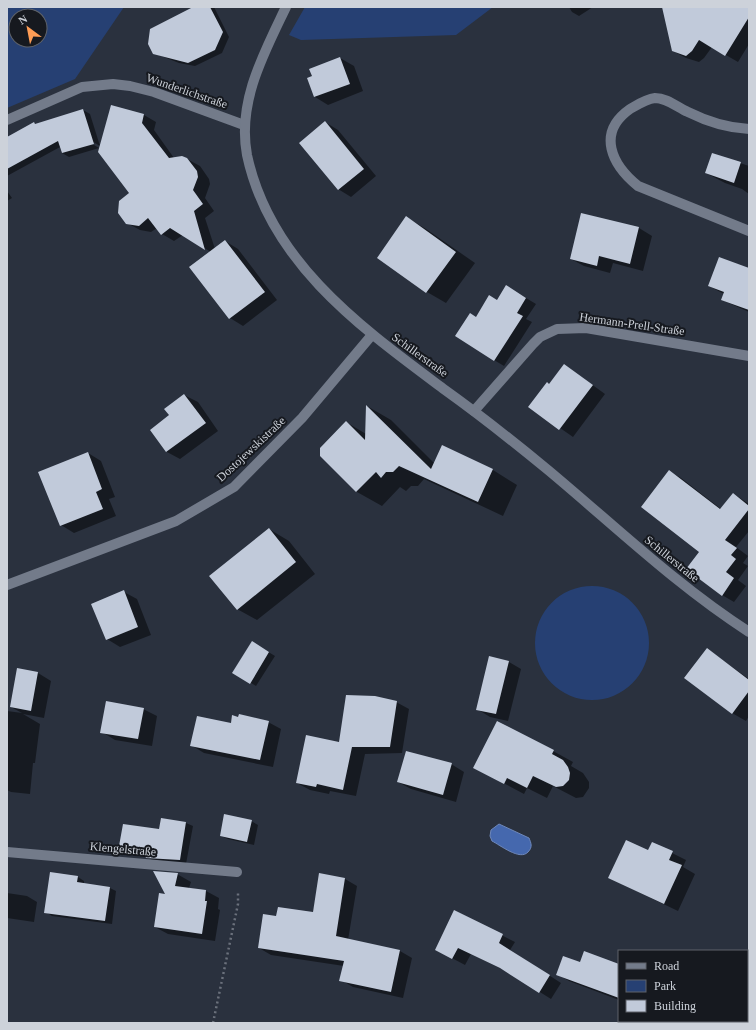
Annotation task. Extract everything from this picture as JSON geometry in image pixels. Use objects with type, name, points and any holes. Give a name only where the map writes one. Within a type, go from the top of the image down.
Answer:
[{"type":"street","name":"Schillerstraße","points":[[286,7],[259,65],[251,87],[244,125],[247,152],[253,177],[277,232],[296,259],[338,305],[371,336],[474,411],[548,469],[682,584],[719,613],[749,632]]},
{"type":"street","name":"Wunderlichstraße","points":[[7,120],[82,87],[113,84],[130,86],[154,92],[244,125]]},
{"type":"street","points":[[749,129],[730,128],[714,123],[687,112],[668,101],[654,98],[639,104],[621,115],[613,128],[611,136],[612,151],[617,165],[625,176],[638,186],[749,231]]},
{"type":"street","name":"Hermann-Prell-Straße","points":[[474,411],[540,337],[557,329],[586,328],[749,356]]},
{"type":"street","name":"Dostojewskistraße","points":[[7,585],[176,521],[234,487],[302,418],[371,336]]},
{"type":"street","name":"Klengelstraße","points":[[7,852],[237,872]]},
{"type":"path","points":[[213,1023],[238,904],[237,872]]},
{"type":"green space","points":[[7,7],[124,7],[75,79],[7,108]]},
{"type":"green space","points":[[305,7],[493,7],[456,35],[301,40],[289,35]]},
{"type":"green space","points":[[592,586],[614,590],[624,595],[640,611],[645,621],[649,643],[645,665],[640,675],[624,691],[614,696],[592,700],[570,696],[560,691],[544,675],[539,665],[535,643],[539,621],[544,611],[560,595],[570,590]]},
{"type":"shaded area","points":[[499,824],[529,838],[531,843],[530,850],[524,854],[515,854],[492,841],[490,836],[491,830]]},
{"type":"building","points":[[193,7],[210,7],[223,32],[215,50],[188,63],[153,54],[148,44],[150,29]]},
{"type":"building","points":[[662,7],[749,7],[749,17],[725,56],[699,40],[692,51],[686,56],[672,51]]},
{"type":"building","points":[[340,57],[350,84],[314,97],[307,78],[312,76],[309,69]]},
{"type":"building","points":[[111,105],[144,114],[142,123],[169,158],[182,156],[187,158],[197,171],[198,177],[193,190],[203,204],[194,211],[205,250],[170,228],[161,235],[148,218],[139,226],[126,224],[118,213],[119,201],[129,193],[98,152]]},
{"type":"building","points":[[83,109],[94,144],[62,153],[58,141],[7,169],[7,137],[34,122],[35,124]]},
{"type":"building","points":[[325,121],[364,169],[338,190],[299,143]]},
{"type":"building","points":[[712,153],[741,162],[734,183],[705,173]]},
{"type":"building","points":[[581,213],[639,227],[630,264],[599,256],[597,266],[570,259]]},
{"type":"building","points":[[406,216],[456,252],[426,293],[377,258]]},
{"type":"building","points":[[225,240],[265,292],[229,319],[189,267]]},
{"type":"building","points":[[719,257],[749,268],[749,310],[721,300],[724,292],[708,286]]},
{"type":"building","points":[[506,285],[526,298],[517,313],[523,316],[494,361],[455,336],[470,313],[476,317],[489,295],[497,300]]},
{"type":"building","points":[[564,364],[593,385],[559,430],[528,407],[547,382],[549,384]]},
{"type":"building","points":[[184,394],[206,423],[166,452],[150,430],[169,415],[164,409]]},
{"type":"building","points":[[366,405],[431,469],[442,445],[493,469],[478,502],[399,466],[393,472],[386,472],[381,478],[376,472],[356,492],[320,456],[320,448],[346,421],[365,440]]},
{"type":"building","points":[[88,452],[102,489],[96,492],[103,509],[60,526],[38,472]]},
{"type":"building","points":[[669,470],[720,509],[733,493],[749,506],[749,509],[725,540],[737,548],[731,555],[736,559],[726,572],[734,578],[722,596],[686,569],[699,552],[641,507]]},
{"type":"building","points":[[269,528],[296,562],[237,610],[209,576]]},
{"type":"building","points":[[124,590],[138,627],[106,640],[91,604]]},
{"type":"building","points":[[252,641],[269,652],[250,684],[232,673]]},
{"type":"building","points":[[707,648],[749,680],[749,691],[732,714],[684,678]]},
{"type":"building","points":[[489,656],[509,661],[496,714],[476,710]]},
{"type":"building","points":[[17,668],[38,672],[31,711],[10,707]]},
{"type":"building","points":[[346,695],[375,696],[397,701],[390,747],[352,747],[343,790],[317,784],[316,787],[296,783],[306,735],[339,742]]},
{"type":"building","points":[[106,701],[144,708],[138,739],[100,733]]},
{"type":"building","points":[[239,714],[269,721],[260,760],[190,746],[197,716],[231,723],[232,715],[238,717]]},
{"type":"building","points":[[497,721],[554,750],[552,754],[563,760],[568,767],[570,773],[569,780],[563,786],[556,787],[533,776],[527,788],[507,778],[504,784],[473,768]]},
{"type":"building","points":[[406,751],[452,763],[443,795],[397,782]]},
{"type":"building","points":[[224,814],[252,820],[247,842],[220,836]]},
{"type":"building","points":[[161,818],[186,822],[180,860],[146,858],[142,849],[119,846],[123,824],[159,829]]},
{"type":"building","points":[[626,840],[648,850],[652,842],[673,851],[669,860],[682,865],[664,904],[608,878]]},
{"type":"building","points":[[153,871],[178,873],[175,886],[206,890],[205,901],[207,901],[202,934],[154,927],[159,893],[165,894]]},
{"type":"building","points":[[50,872],[78,876],[77,882],[110,887],[105,921],[44,913]]},
{"type":"building","points":[[319,873],[345,878],[336,936],[400,950],[391,992],[339,981],[344,961],[258,948],[263,914],[276,916],[278,907],[313,912]]},
{"type":"building","points":[[454,910],[503,934],[499,943],[550,975],[539,993],[500,968],[458,948],[452,959],[435,950]]},
{"type":"building","points":[[584,951],[618,964],[618,998],[556,975],[563,956],[580,962]]}]
